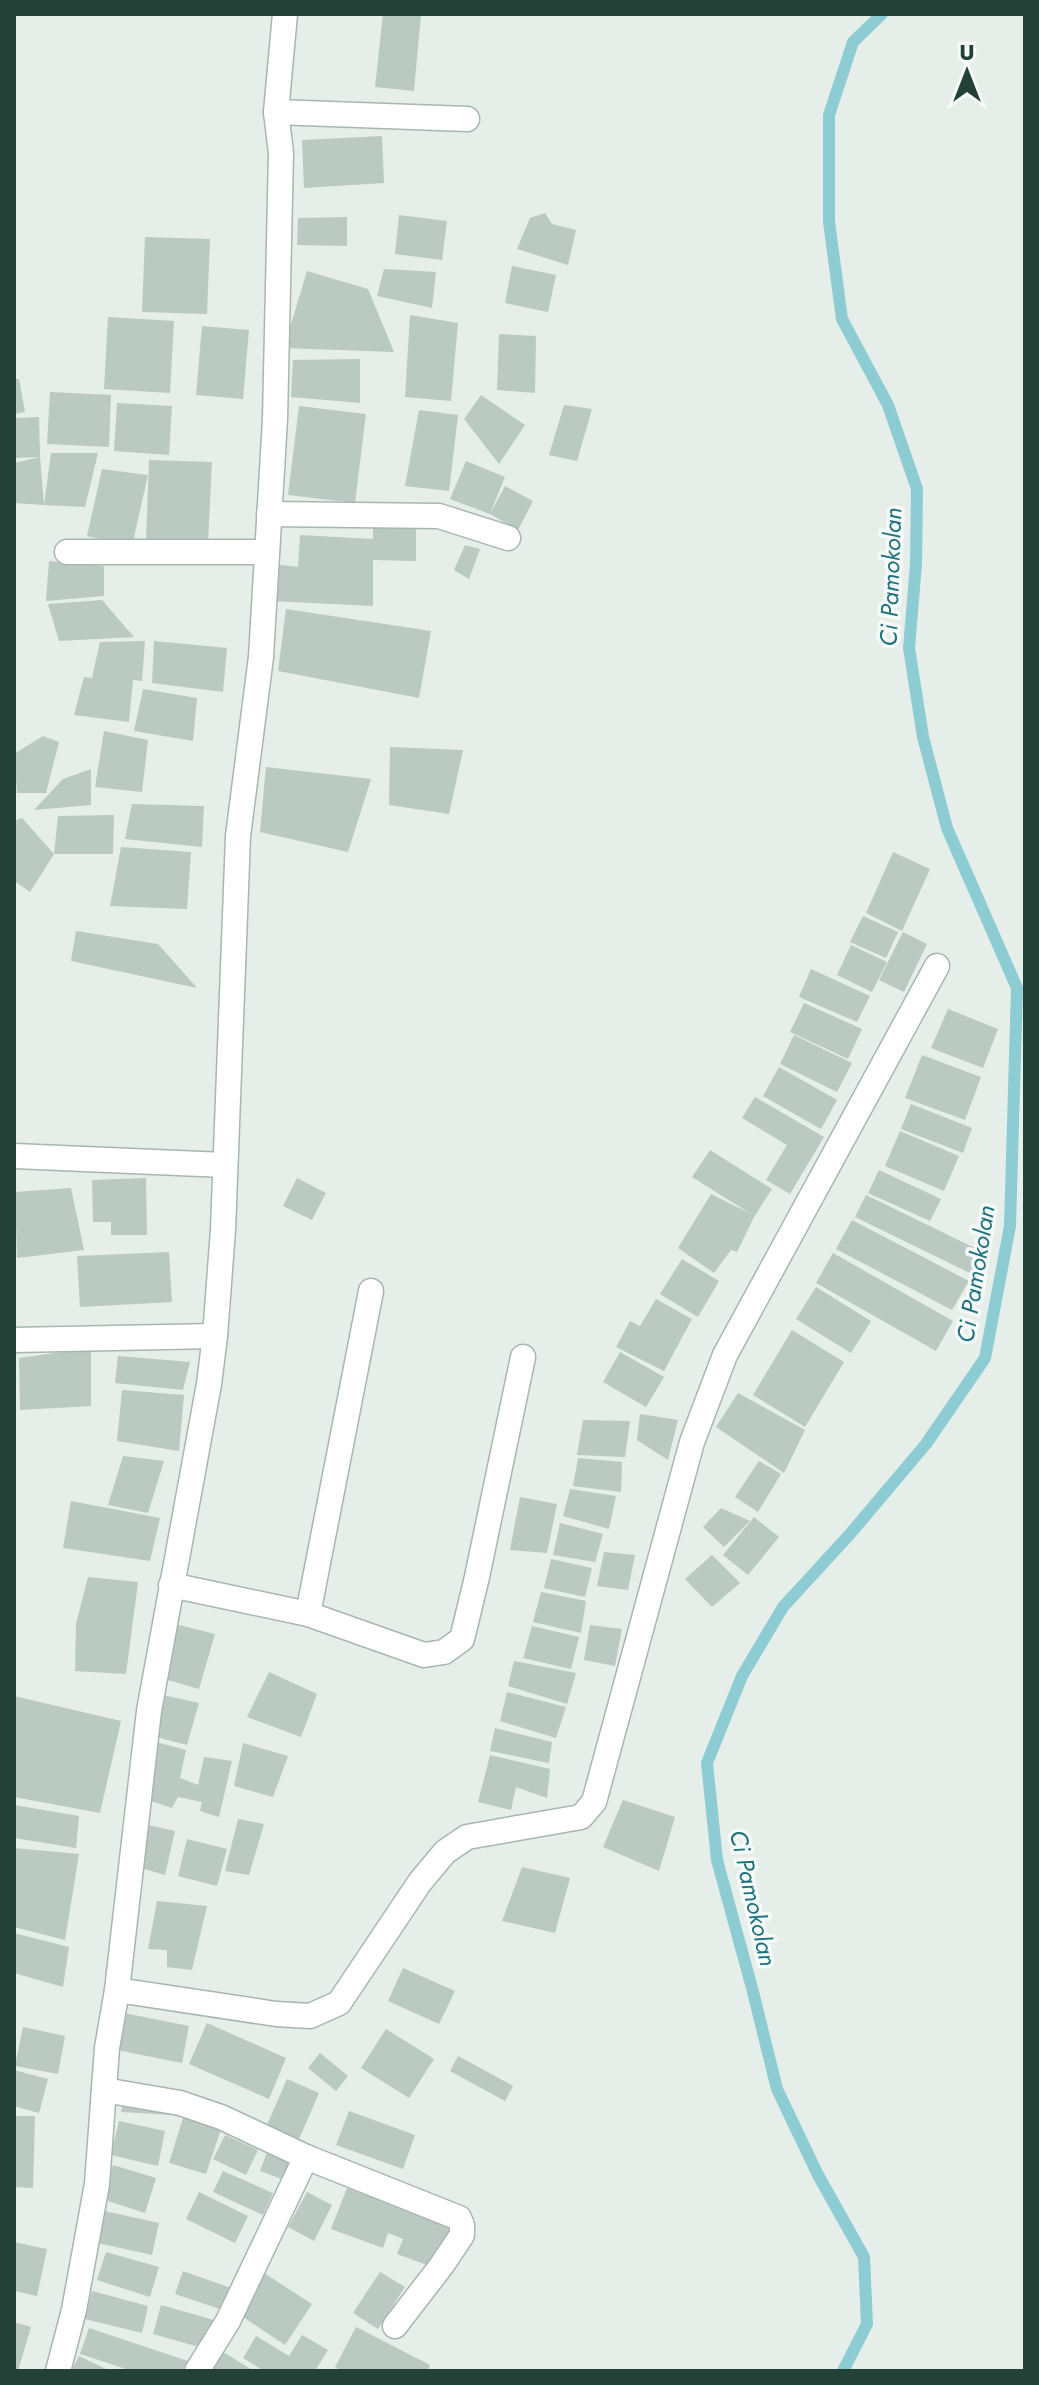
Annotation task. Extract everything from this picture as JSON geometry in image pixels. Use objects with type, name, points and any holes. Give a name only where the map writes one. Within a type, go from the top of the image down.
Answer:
[{"type":"street","points":[[58,2371],[74,2310],[97,2184],[107,2048],[117,1990],[149,1711],[209,1384],[215,1336],[238,836],[261,657],[275,419],[281,153],[276,112],[285,14]]},
{"type":"street","points":[[276,112],[467,119]]},
{"type":"street","points":[[269,514],[439,516],[508,538]]},
{"type":"street","points":[[67,552],[267,552]]},
{"type":"street","points":[[117,1990],[276,2014],[310,2016],[339,2003],[420,1882],[445,1852],[467,1837],[581,1817],[594,1802],[692,1442],[725,1355],[937,966]]},
{"type":"street","points":[[14,1156],[225,1165]]},
{"type":"street","points":[[308,1614],[371,1291]]},
{"type":"street","points":[[14,1340],[215,1336]]},
{"type":"street","points":[[171,1585],[308,1614],[424,1655],[444,1652],[462,1639],[523,1357]]},
{"type":"street","points":[[104,2090],[193,2107],[221,2117],[306,2157],[459,2218],[462,2235],[395,2326]]},
{"type":"street","points":[[197,2371],[228,2321],[306,2157]]},
{"type":"building","points":[[383,14],[421,14],[414,91],[375,87]]},
{"type":"building","points":[[382,136],[384,183],[304,188],[302,140]]},
{"type":"building","points":[[545,213],[552,224],[576,230],[568,265],[517,249],[530,218]]},
{"type":"building","points":[[399,215],[447,221],[442,260],[395,254]]},
{"type":"building","points":[[347,217],[347,246],[297,245],[298,218]]},
{"type":"building","points":[[145,237],[210,239],[207,314],[142,312]]},
{"type":"building","points":[[512,266],[556,275],[548,312],[505,303]]},
{"type":"building","points":[[384,269],[436,272],[432,308],[377,296]]},
{"type":"building","points":[[307,271],[368,289],[394,352],[284,348]]},
{"type":"building","points":[[410,315],[458,323],[451,401],[405,397]]},
{"type":"building","points":[[108,317],[174,321],[170,393],[104,389]]},
{"type":"building","points":[[202,326],[249,330],[243,399],[196,395]]},
{"type":"building","points":[[499,334],[536,336],[535,393],[497,390]]},
{"type":"building","points":[[360,359],[360,403],[291,397],[293,360]]},
{"type":"building","points":[[14,379],[19,379],[25,412],[14,414]]},
{"type":"building","points":[[50,392],[111,395],[109,447],[47,444]]},
{"type":"building","points":[[481,395],[525,425],[499,464],[464,419]]},
{"type":"building","points":[[117,403],[172,406],[169,455],[114,451]]},
{"type":"building","points":[[564,405],[592,409],[577,461],[549,455]]},
{"type":"building","points":[[299,406],[366,414],[355,503],[288,495]]},
{"type":"building","points":[[419,410],[458,415],[449,491],[405,486]]},
{"type":"building","points":[[39,417],[40,457],[14,458],[14,418]]},
{"type":"building","points":[[51,453],[98,453],[85,507],[44,505]]},
{"type":"building","points":[[40,457],[44,505],[14,503],[14,463]]},
{"type":"building","points":[[149,460],[212,462],[208,543],[146,540]]},
{"type":"building","points":[[466,461],[505,477],[490,514],[450,499]]},
{"type":"building","points":[[102,469],[148,475],[132,546],[87,536]]},
{"type":"building","points":[[505,486],[533,501],[518,530],[490,514]]},
{"type":"building","points":[[373,520],[416,520],[416,561],[373,560],[373,606],[271,601],[274,564],[298,567],[300,535],[373,539]]},
{"type":"building","points":[[465,545],[480,549],[469,579],[454,570]]},
{"type":"building","points":[[49,561],[104,566],[104,596],[46,601]]},
{"type":"building","points":[[102,600],[134,637],[59,641],[48,604]]},
{"type":"building","points":[[286,609],[431,631],[419,698],[278,671]]},
{"type":"building","points":[[145,641],[142,681],[133,680],[129,722],[74,715],[84,677],[92,678],[100,642]]},
{"type":"building","points":[[154,641],[227,648],[223,692],[152,683]]},
{"type":"building","points":[[143,689],[197,698],[193,741],[134,731]]},
{"type":"building","points":[[104,731],[148,740],[142,792],[95,787]]},
{"type":"building","points":[[43,736],[59,742],[46,793],[17,793],[14,754]]},
{"type":"building","points":[[390,747],[463,750],[449,814],[389,805]]},
{"type":"building","points":[[266,767],[371,779],[348,852],[260,832]]},
{"type":"building","points":[[91,769],[91,805],[34,810],[63,779]]},
{"type":"building","points":[[132,804],[204,806],[202,847],[125,839]]},
{"type":"building","points":[[114,815],[113,854],[54,854],[58,816]]},
{"type":"building","points":[[22,818],[54,854],[30,892],[14,881],[14,821]]},
{"type":"building","points":[[121,847],[191,852],[187,909],[110,906]]},
{"type":"building","points":[[893,852],[930,869],[902,931],[866,913]]},
{"type":"building","points":[[863,916],[898,932],[886,958],[850,942]]},
{"type":"building","points":[[76,931],[158,944],[197,988],[71,961]]},
{"type":"building","points":[[903,932],[927,944],[904,992],[879,980]]},
{"type":"building","points":[[851,945],[887,962],[872,992],[837,975]]},
{"type":"building","points":[[811,969],[870,996],[857,1022],[799,997]]},
{"type":"building","points":[[804,1003],[862,1029],[848,1059],[790,1032]]},
{"type":"building","points":[[948,1009],[998,1029],[983,1068],[931,1048]]},
{"type":"building","points":[[794,1035],[852,1063],[837,1092],[780,1064]]},
{"type":"building","points":[[922,1055],[981,1077],[965,1120],[905,1098]]},
{"type":"building","points":[[779,1067],[837,1100],[821,1129],[763,1096]]},
{"type":"building","points":[[755,1097],[824,1137],[790,1194],[766,1180],[787,1145],[742,1118]]},
{"type":"building","points":[[911,1104],[972,1128],[963,1153],[901,1129]]},
{"type":"building","points":[[900,1131],[959,1156],[944,1191],[885,1166]]},
{"type":"building","points":[[710,1150],[772,1189],[737,1252],[731,1250],[714,1273],[678,1248],[711,1194],[751,1214],[692,1177]]},
{"type":"building","points":[[879,1170],[941,1199],[930,1221],[868,1193]]},
{"type":"building","points":[[146,1178],[147,1235],[111,1235],[111,1222],[93,1222],[92,1180]]},
{"type":"building","points":[[297,1178],[326,1193],[312,1220],[283,1206]]},
{"type":"building","points":[[71,1188],[84,1250],[17,1258],[15,1192]]},
{"type":"building","points":[[866,1195],[983,1252],[972,1274],[855,1217]]},
{"type":"building","points":[[852,1220],[969,1281],[952,1310],[836,1249]]},
{"type":"building","points":[[169,1252],[172,1302],[80,1307],[77,1256]]},
{"type":"building","points":[[833,1253],[953,1321],[936,1351],[816,1283]]},
{"type":"building","points":[[682,1259],[719,1281],[698,1317],[660,1294]]},
{"type":"building","points":[[816,1287],[871,1321],[851,1353],[796,1319]]},
{"type":"building","points":[[656,1299],[692,1319],[664,1371],[616,1347],[630,1321],[640,1326]]},
{"type":"building","points":[[792,1330],[844,1362],[805,1427],[753,1395]]},
{"type":"building","points":[[91,1348],[91,1406],[20,1410],[19,1358]]},
{"type":"building","points":[[620,1352],[664,1377],[646,1407],[603,1382]]},
{"type":"building","points":[[118,1356],[190,1362],[183,1390],[115,1383]]},
{"type":"building","points":[[122,1390],[184,1395],[179,1451],[117,1441]]},
{"type":"building","points":[[738,1393],[805,1430],[784,1473],[716,1427]]},
{"type":"building","points":[[640,1414],[678,1420],[668,1460],[637,1440]]},
{"type":"building","points":[[583,1420],[630,1421],[625,1457],[577,1455]]},
{"type":"building","points":[[123,1456],[164,1461],[148,1513],[108,1505]]},
{"type":"building","points":[[578,1458],[622,1462],[621,1492],[573,1486]]},
{"type":"building","points":[[759,1461],[781,1474],[758,1512],[735,1497]]},
{"type":"building","points":[[570,1489],[616,1496],[609,1529],[563,1516]]},
{"type":"building","points":[[520,1497],[557,1504],[547,1553],[510,1550]]},
{"type":"building","points":[[71,1501],[160,1518],[150,1561],[63,1548]]},
{"type":"building","points":[[721,1508],[750,1521],[724,1547],[703,1527]]},
{"type":"building","points":[[754,1517],[779,1537],[748,1575],[723,1555]]},
{"type":"building","points":[[560,1523],[603,1534],[595,1562],[553,1555]]},
{"type":"building","points":[[604,1552],[635,1555],[628,1590],[597,1586]]},
{"type":"building","points":[[712,1555],[740,1583],[712,1607],[685,1579]]},
{"type":"building","points":[[551,1559],[592,1568],[585,1597],[544,1588]]},
{"type":"building","points":[[88,1577],[138,1582],[126,1674],[75,1671],[76,1624]]},
{"type":"building","points":[[541,1592],[586,1601],[581,1633],[533,1622]]},
{"type":"building","points":[[175,1624],[215,1634],[199,1689],[161,1678]]},
{"type":"building","points":[[590,1625],[622,1629],[615,1666],[584,1660]]},
{"type":"building","points":[[532,1626],[579,1637],[571,1669],[523,1658]]},
{"type":"building","points":[[514,1661],[576,1673],[567,1704],[508,1686]]},
{"type":"building","points":[[269,1672],[317,1694],[301,1737],[247,1717]]},
{"type":"building","points":[[507,1692],[566,1707],[556,1738],[500,1721]]},
{"type":"building","points":[[163,1695],[199,1703],[187,1745],[152,1736]]},
{"type":"building","points":[[14,1696],[121,1721],[100,1813],[14,1797]]},
{"type":"building","points":[[495,1728],[552,1742],[549,1763],[490,1751]]},
{"type":"building","points":[[156,1742],[186,1750],[180,1778],[198,1785],[204,1757],[232,1761],[219,1817],[200,1811],[202,1802],[178,1797],[172,1808],[145,1799]]},
{"type":"building","points":[[243,1743],[288,1756],[273,1797],[234,1786]]},
{"type":"building","points":[[490,1755],[550,1769],[547,1798],[516,1787],[511,1810],[478,1802]]},
{"type":"building","points":[[623,1800],[675,1817],[659,1871],[603,1847]]},
{"type":"building","points":[[14,1805],[79,1816],[76,1848],[14,1838]]},
{"type":"building","points":[[238,1819],[264,1824],[249,1875],[225,1871]]},
{"type":"building","points":[[139,1823],[175,1831],[165,1875],[134,1866]]},
{"type":"building","points":[[187,1839],[227,1849],[217,1886],[178,1876]]},
{"type":"building","points":[[14,1848],[79,1854],[65,1940],[14,1927]]},
{"type":"building","points":[[522,1867],[570,1878],[555,1933],[502,1921]]},
{"type":"building","points":[[157,1901],[207,1906],[192,1970],[167,1967],[167,1950],[148,1949]]},
{"type":"building","points":[[14,1933],[69,1947],[63,1987],[14,1973]]},
{"type":"building","points":[[403,1968],[455,1991],[439,2024],[388,2001]]},
{"type":"building","points":[[124,2013],[189,2026],[182,2063],[117,2050]]},
{"type":"building","points":[[207,2023],[286,2058],[269,2099],[189,2064]]},
{"type":"building","points":[[23,2027],[65,2036],[58,2074],[15,2066]]},
{"type":"building","points":[[386,2029],[434,2059],[409,2098],[361,2068]]},
{"type":"building","points":[[320,2053],[348,2076],[336,2091],[308,2068]]},
{"type":"building","points":[[458,2056],[513,2086],[505,2101],[450,2071]]},
{"type":"building","points":[[14,2070],[48,2079],[39,2113],[14,2106]]},
{"type":"building","points":[[287,2079],[319,2093],[299,2139],[267,2125]]},
{"type":"building","points":[[124,2096],[172,2106],[173,2115],[121,2112]]},
{"type":"building","points":[[349,2111],[415,2135],[403,2169],[336,2145]]},
{"type":"building","points":[[14,2116],[35,2116],[33,2188],[14,2187]]},
{"type":"building","points":[[183,2118],[221,2129],[206,2174],[169,2163]]},
{"type":"building","points":[[119,2121],[165,2131],[158,2166],[111,2155]]},
{"type":"building","points":[[225,2135],[258,2150],[246,2175],[213,2159]]},
{"type":"building","points":[[267,2152],[291,2161],[284,2180],[260,2171]]},
{"type":"building","points":[[113,2165],[156,2178],[145,2213],[102,2199]]},
{"type":"building","points":[[223,2171],[273,2193],[263,2215],[213,2192]]},
{"type":"building","points":[[347,2188],[454,2228],[438,2269],[397,2254],[403,2239],[388,2233],[383,2248],[331,2229]]},
{"type":"building","points":[[199,2192],[248,2216],[235,2243],[186,2219]]},
{"type":"building","points":[[307,2192],[332,2205],[314,2241],[288,2227]]},
{"type":"building","points":[[100,2210],[159,2223],[152,2255],[93,2242]]},
{"type":"building","points":[[14,2242],[47,2249],[37,2296],[14,2291]]},
{"type":"building","points":[[106,2252],[159,2267],[150,2297],[97,2280]]},
{"type":"building","points":[[183,2271],[231,2288],[223,2310],[175,2294]]},
{"type":"building","points":[[380,2272],[405,2287],[378,2329],[353,2313]]},
{"type":"building","points":[[264,2273],[312,2304],[285,2345],[237,2313]]},
{"type":"building","points":[[92,2291],[148,2306],[142,2333],[85,2319]]},
{"type":"building","points":[[161,2305],[214,2320],[206,2349],[153,2334]]},
{"type":"building","points":[[14,2322],[31,2327],[18,2371],[14,2371]]},
{"type":"building","points":[[356,2327],[430,2365],[428,2371],[342,2371],[335,2367]]},
{"type":"building","points":[[89,2328],[191,2362],[188,2371],[132,2371],[80,2354]]},
{"type":"building","points":[[302,2335],[328,2350],[315,2371],[264,2371],[243,2358],[256,2336],[289,2356]]},
{"type":"building","points":[[220,2350],[254,2371],[211,2371]]},
{"type":"building","points":[[79,2356],[110,2371],[71,2371]]},
{"type":"waterway","name":"Ci Pamokolan","points":[[843,2371],[867,2324],[864,2257],[818,2175],[777,2089],[717,1860],[707,1763],[742,1676],[783,1607],[926,1444],[985,1358],[1010,1226],[1017,988],[947,828],[923,737],[909,648],[916,564],[917,489],[888,405],[842,319],[829,222],[829,115],[853,42],[882,14]]}]
